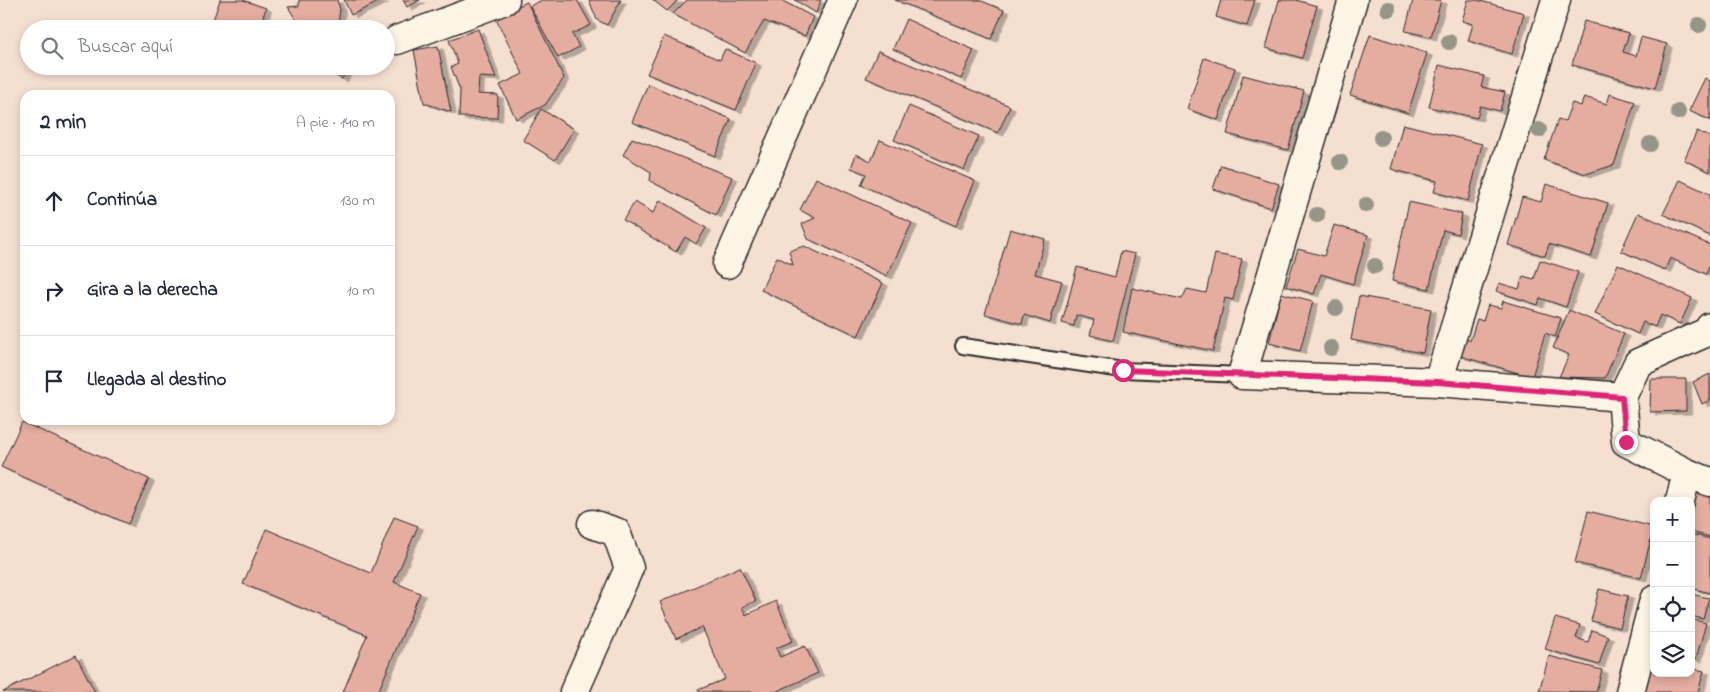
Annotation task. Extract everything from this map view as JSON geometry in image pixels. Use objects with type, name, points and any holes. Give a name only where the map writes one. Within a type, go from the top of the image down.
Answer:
[{"type":"street","points":[[397,40],[505,0]]},
{"type":"street","points":[[727,264],[843,0]]},
{"type":"street","points":[[1354,0],[1242,375],[1438,382],[1622,397]]},
{"type":"street","points":[[1438,382],[1556,0]]},
{"type":"street","points":[[1683,497],[1699,477],[1626,442],[1622,397],[1638,363],[1709,330]]},
{"type":"street","points":[[574,692],[629,568],[616,532],[592,524]]},
{"type":"street","points":[[1630,692],[1650,615]]},
{"type":"lane","points":[[963,346],[1123,370],[1242,375]]},
{"type":"building","points":[[220,0],[243,0],[266,8],[262,20],[213,20]]},
{"type":"building","points":[[299,0],[337,0],[340,9],[339,20],[296,20],[288,7],[299,6]]},
{"type":"building","points":[[344,0],[383,0],[351,15]]},
{"type":"building","points":[[403,0],[420,0],[407,7]]},
{"type":"building","points":[[542,0],[577,0],[591,25],[572,34],[579,47],[558,58],[530,6]]},
{"type":"building","points":[[589,0],[621,0],[607,25],[597,20]]},
{"type":"building","points":[[653,0],[678,0],[667,11]]},
{"type":"building","points":[[687,0],[781,0],[813,17],[805,36],[764,21],[745,53],[673,14]]},
{"type":"building","points":[[795,0],[821,0],[816,13]]},
{"type":"building","points":[[895,0],[979,0],[1004,10],[991,39]]},
{"type":"building","points":[[1221,0],[1255,0],[1247,26],[1216,17]]},
{"type":"building","points":[[1279,0],[1296,0],[1317,6],[1302,58],[1266,48]]},
{"type":"building","points":[[1413,0],[1441,0],[1431,37],[1405,31]]},
{"type":"building","points":[[1468,0],[1477,0],[1524,13],[1512,54],[1468,41],[1473,24],[1462,21]]},
{"type":"building","points":[[527,2],[564,78],[545,105],[516,119],[500,85],[523,74],[495,17]]},
{"type":"building","points":[[906,19],[974,50],[961,79],[893,49]]},
{"type":"building","points":[[1584,21],[1629,33],[1623,52],[1636,56],[1641,37],[1667,44],[1655,88],[1572,65]]},
{"type":"building","points":[[478,29],[496,78],[479,77],[478,94],[498,95],[497,118],[459,117],[460,90],[451,67],[458,64],[449,40]]},
{"type":"building","points":[[1370,35],[1427,53],[1408,113],[1350,95]]},
{"type":"building","points":[[664,36],[720,60],[725,49],[756,63],[736,110],[647,74]]},
{"type":"building","points":[[438,46],[451,112],[424,103],[414,50]]},
{"type":"building","points":[[878,51],[1010,106],[998,133],[866,78]]},
{"type":"building","points":[[1204,58],[1235,68],[1218,120],[1187,109]]},
{"type":"building","points":[[1439,65],[1484,76],[1481,87],[1505,92],[1500,111],[1480,106],[1477,118],[1429,107]]},
{"type":"building","points":[[334,75],[344,75],[342,79]]},
{"type":"building","points":[[1243,75],[1304,91],[1288,150],[1227,134]]},
{"type":"building","points":[[1705,78],[1710,81],[1710,120],[1689,111]]},
{"type":"building","points":[[648,84],[731,119],[715,156],[632,122]]},
{"type":"building","points":[[1610,94],[1635,102],[1614,165],[1586,174],[1544,160],[1558,119],[1565,121],[1572,103],[1581,106],[1584,97],[1607,104]]},
{"type":"building","points":[[909,106],[979,136],[964,170],[894,140]]},
{"type":"building","points":[[541,109],[574,129],[555,160],[523,140]]},
{"type":"building","points":[[1403,124],[1482,144],[1468,201],[1434,192],[1437,181],[1391,169]]},
{"type":"building","points":[[1697,131],[1710,137],[1710,172],[1684,160]]},
{"type":"building","points":[[632,138],[732,177],[716,215],[650,181],[651,172],[623,155]]},
{"type":"building","points":[[880,140],[975,181],[956,226],[861,185],[866,174],[851,168],[856,154],[871,161]]},
{"type":"building","points":[[1221,165],[1279,184],[1271,208],[1213,189]]},
{"type":"building","points":[[816,178],[912,223],[887,276],[808,239],[802,224],[815,218],[800,210]]},
{"type":"building","points":[[1680,180],[1710,194],[1710,236],[1663,214]]},
{"type":"building","points":[[1546,184],[1608,203],[1591,257],[1549,244],[1545,256],[1508,245],[1522,197],[1541,202]]},
{"type":"building","points":[[660,200],[706,228],[696,244],[685,237],[676,252],[623,220],[635,202],[653,213]]},
{"type":"building","points":[[1409,202],[1462,214],[1458,234],[1443,230],[1429,289],[1392,281]]},
{"type":"building","points":[[1638,213],[1710,245],[1710,264],[1706,274],[1670,258],[1665,270],[1621,251]]},
{"type":"building","points":[[1334,225],[1368,235],[1353,284],[1321,274],[1314,294],[1286,286],[1298,249],[1324,256]]},
{"type":"building","points":[[1010,229],[1045,239],[1035,274],[1062,281],[1050,323],[1024,315],[1022,324],[985,314]]},
{"type":"building","points":[[804,246],[883,283],[858,336],[761,290],[777,257],[793,265],[789,251]]},
{"type":"building","points":[[1121,251],[1135,254],[1113,341],[1090,335],[1094,320],[1076,315],[1074,326],[1062,323],[1077,267],[1115,277]]},
{"type":"building","points":[[1215,254],[1242,259],[1233,300],[1225,298],[1213,351],[1123,332],[1132,288],[1182,299],[1187,289],[1206,293]]},
{"type":"building","points":[[1540,260],[1578,272],[1566,307],[1540,298],[1538,305],[1496,291],[1499,283],[1519,289],[1523,276],[1534,279]]},
{"type":"building","points":[[1618,264],[1692,298],[1680,324],[1660,315],[1655,327],[1643,322],[1638,334],[1595,314]]},
{"type":"building","points":[[1281,293],[1313,301],[1300,351],[1269,343]]},
{"type":"building","points":[[1359,296],[1431,309],[1423,353],[1351,340]]},
{"type":"building","points":[[1503,301],[1561,318],[1555,337],[1545,333],[1532,377],[1460,356],[1466,338],[1470,341],[1477,319],[1483,321],[1488,305],[1501,308]]},
{"type":"building","points":[[1569,310],[1624,334],[1605,378],[1559,377],[1569,355],[1553,348]]},
{"type":"building","points":[[1710,374],[1710,400],[1702,404],[1693,382]]},
{"type":"building","points":[[1651,379],[1686,379],[1686,411],[1650,412]]},
{"type":"building","points":[[21,425],[29,425],[149,479],[128,524],[1,467]]},
{"type":"building","points":[[1710,489],[1710,537],[1695,533],[1694,497],[1697,490]]},
{"type":"building","points":[[1588,511],[1650,526],[1650,543],[1641,578],[1575,563]]},
{"type":"building","points":[[394,517],[418,526],[394,582],[420,593],[378,692],[343,692],[367,635],[243,584],[266,529],[371,573]]},
{"type":"building","points":[[1695,535],[1710,539],[1710,593],[1695,589]]},
{"type":"building","points":[[740,567],[756,601],[742,607],[746,615],[776,601],[793,641],[776,648],[780,657],[805,646],[818,673],[775,692],[699,692],[698,690],[725,679],[702,627],[676,639],[660,602]]},
{"type":"building","points":[[1599,589],[1628,596],[1620,628],[1591,621]]},
{"type":"building","points":[[1695,595],[1709,598],[1703,619],[1695,617]]},
{"type":"building","points":[[1555,618],[1580,625],[1576,638],[1588,642],[1592,630],[1608,636],[1599,665],[1545,649]]},
{"type":"building","points":[[1695,620],[1706,623],[1695,659]]},
{"type":"building","points":[[76,655],[95,692],[3,692]]},
{"type":"building","points":[[1549,656],[1602,670],[1596,692],[1539,691]]},
{"type":"building","points":[[1650,660],[1650,677],[1695,677],[1695,669],[1704,671],[1698,692],[1641,692]]},
{"type":"route","points":[[1123,370],[1438,382],[1622,397],[1626,442]]}]
